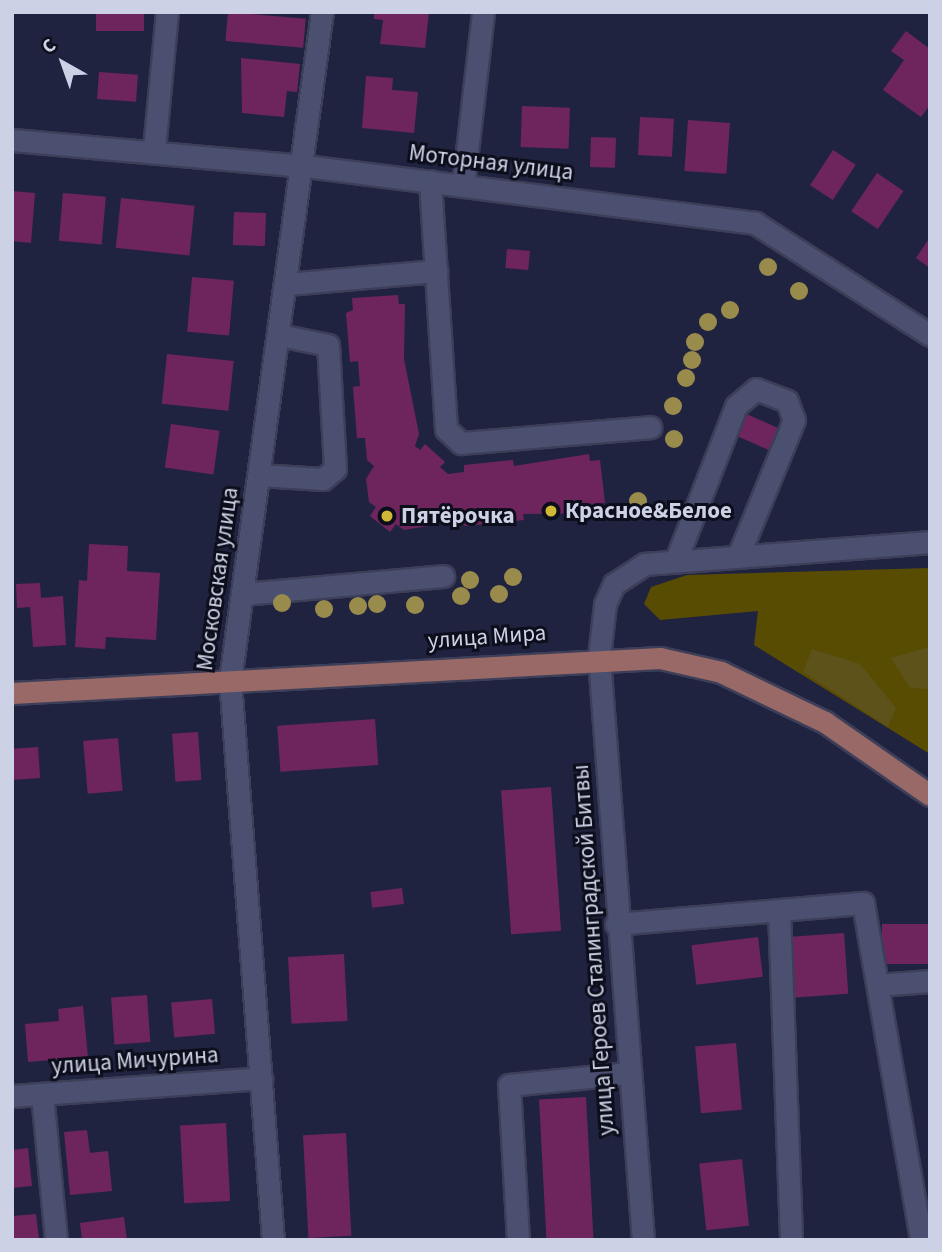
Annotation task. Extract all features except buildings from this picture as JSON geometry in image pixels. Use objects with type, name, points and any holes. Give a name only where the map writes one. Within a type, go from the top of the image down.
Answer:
[{"type":"main road","name":"улица Мира","points":[[12,693],[598,657],[660,658],[721,673],[825,722],[930,795]]},
{"type":"street","points":[[153,149],[167,12]]},
{"type":"street","name":"Московская улица","points":[[273,1240],[230,680],[286,284],[306,166],[322,12]]},
{"type":"street","points":[[463,186],[483,12]]},
{"type":"street","name":"Моторная улица","points":[[12,140],[153,149],[306,166],[755,223],[930,335]]},
{"type":"street","points":[[430,181],[446,429],[461,443],[650,427]]},
{"type":"street","points":[[286,284],[436,271]]},
{"type":"street","points":[[259,475],[323,479],[335,469],[328,345],[279,335]]},
{"type":"street","points":[[676,560],[736,406],[756,389],[787,401],[794,420],[739,554]]},
{"type":"street","name":"улица Героев Сталинградской Битвы","points":[[643,1240],[616,924],[598,657],[604,604],[614,584],[645,564],[739,554],[930,542]]},
{"type":"street","points":[[242,594],[443,576]]},
{"type":"street","points":[[616,924],[863,903],[921,1240]]},
{"type":"street","points":[[779,910],[791,1240]]},
{"type":"street","points":[[878,985],[930,981]]},
{"type":"street","points":[[518,1240],[509,1085],[629,1073]]},
{"type":"street","name":"улица Мичурина","points":[[12,1096],[261,1078]]},
{"type":"street","points":[[42,1094],[56,1240]]},
{"type":"shaded area","points":[[930,568],[930,754],[754,645],[758,611],[660,620],[644,604],[651,587],[687,575]]},
{"type":"shaded area","points":[[930,647],[930,689],[910,688],[891,658]]},
{"type":"shaded area","points":[[812,649],[860,664],[896,708],[888,727],[803,672]]},
{"type":"place","name":"Красное&Белое","points":[[551,511]]},
{"type":"place","name":"Пятёрочка","points":[[387,516]]}]
